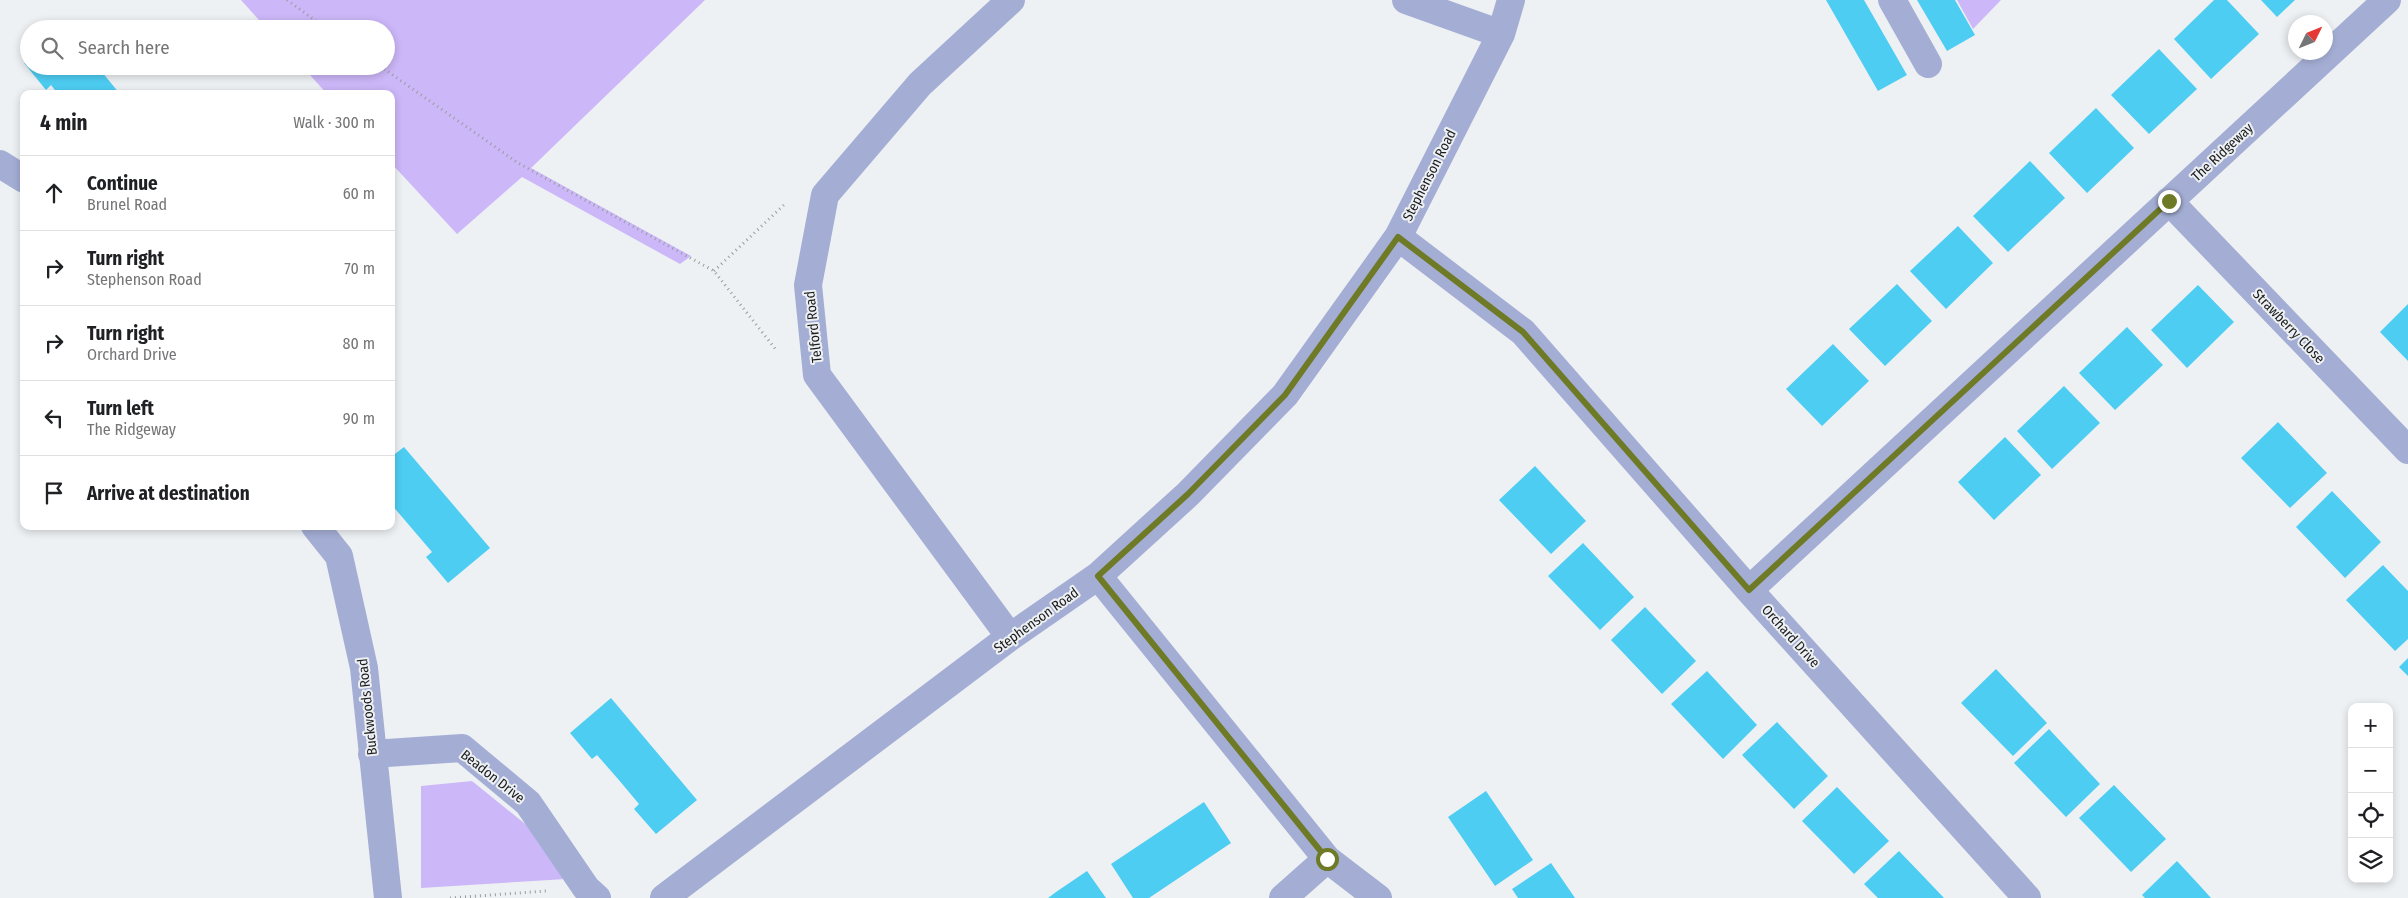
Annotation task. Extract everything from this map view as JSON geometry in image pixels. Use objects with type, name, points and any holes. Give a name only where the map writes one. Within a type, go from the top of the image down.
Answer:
[{"type":"street","name":"Telford Road","points":[[1010,637],[818,375],[808,285],[825,195],[920,84],[1011,0]]},
{"type":"street","points":[[1406,0],[1501,34]]},
{"type":"street","name":"Stephenson Road","points":[[664,898],[1010,637],[1098,576],[1188,494],[1285,395],[1398,237],[1501,34],[1511,0]]},
{"type":"street","points":[[1892,0],[1928,64]]},
{"type":"street","name":"The Ridgeway","points":[[1749,590],[2388,0]]},
{"type":"street","points":[[0,164],[20,176]]},
{"type":"street","name":"Strawberry Close","points":[[2169,201],[2408,450]]},
{"type":"street","name":"Orchard Drive","points":[[1398,237],[1523,332],[1749,590],[2027,898]]},
{"type":"street","name":"Buckwoods Road","points":[[318,530],[339,556],[364,668],[388,898]]},
{"type":"street","points":[[1098,576],[1327,859],[1378,898]]},
{"type":"street","name":"Beadon Drive","points":[[372,754],[462,748],[528,803],[592,893]]},
{"type":"street","points":[[1283,898],[1327,859]]},
{"type":"path","points":[[286,0],[314,20]]},
{"type":"path","points":[[393,75],[518,163],[714,271],[794,372],[818,375]]},
{"type":"path","points":[[714,271],[804,186],[825,195]]},
{"type":"path","points":[[450,898],[592,893]]},
{"type":"shaded area","points":[[241,0],[705,0],[531,168],[691,256],[680,264],[522,177],[457,234],[395,167],[395,90],[323,90],[310,75],[395,75],[395,20],[259,20]]},
{"type":"shaded area","points":[[1957,0],[2001,0],[1973,29]]},
{"type":"shaded area","points":[[472,781],[529,827],[566,879],[421,888],[421,786]]},
{"type":"building","points":[[1826,0],[1864,0],[1907,75],[1878,91]]},
{"type":"building","points":[[1917,0],[1955,0],[1975,35],[1947,51]]},
{"type":"building","points":[[2214,0],[2227,0],[2259,34],[2211,79],[2174,39]]},
{"type":"building","points":[[2261,0],[2295,0],[2277,17]]},
{"type":"building","points":[[2159,49],[2197,89],[2149,134],[2111,95]]},
{"type":"building","points":[[34,75],[104,75],[117,90],[55,90],[51,85],[46,90]]},
{"type":"building","points":[[2096,108],[2134,148],[2087,193],[2049,153]]},
{"type":"building","points":[[2030,161],[2065,198],[2008,252],[1973,216]]},
{"type":"building","points":[[1958,226],[1993,263],[1946,309],[1910,271]]},
{"type":"building","points":[[1897,284],[1932,321],[1885,366],[1849,329]]},
{"type":"building","points":[[2198,285],[2234,322],[2187,368],[2151,330]]},
{"type":"building","points":[[2408,304],[2408,361],[2380,332]]},
{"type":"building","points":[[2127,327],[2163,365],[2115,410],[2079,373]]},
{"type":"building","points":[[1833,344],[1869,381],[1822,426],[1786,389]]},
{"type":"building","points":[[2064,386],[2100,423],[2052,469],[2017,431]]},
{"type":"building","points":[[2278,422],[2327,473],[2290,508],[2241,458]]},
{"type":"building","points":[[2005,437],[2041,475],[1994,520],[1958,482]]},
{"type":"building","points":[[404,447],[490,548],[448,583],[426,557],[432,552],[395,509],[395,454]]},
{"type":"building","points":[[1535,466],[1586,521],[1551,554],[1499,500]]},
{"type":"building","points":[[2332,491],[2381,542],[2345,578],[2296,527]]},
{"type":"building","points":[[1583,543],[1634,597],[1600,630],[1548,576]]},
{"type":"building","points":[[2383,565],[2408,591],[2408,639],[2395,651],[2346,600]]},
{"type":"building","points":[[1645,607],[1696,661],[1662,694],[1611,640]]},
{"type":"building","points":[[2408,658],[2408,676],[2399,667]]},
{"type":"building","points":[[1996,669],[2047,723],[2013,756],[1961,703]]},
{"type":"building","points":[[1707,671],[1757,725],[1723,759],[1671,704]]},
{"type":"building","points":[[611,698],[697,800],[656,834],[634,809],[639,804],[618,779],[597,755],[592,759],[570,733]]},
{"type":"building","points":[[1777,722],[1828,776],[1794,809],[1742,755]]},
{"type":"building","points":[[2049,729],[2100,784],[2066,817],[2014,763]]},
{"type":"building","points":[[2114,785],[2166,839],[2131,872],[2079,818]]},
{"type":"building","points":[[1837,787],[1889,841],[1854,874],[1802,821]]},
{"type":"building","points":[[1486,791],[1533,860],[1495,886],[1448,817]]},
{"type":"building","points":[[1204,802],[1231,843],[1149,898],[1133,898],[1111,864]]},
{"type":"building","points":[[1899,851],[1944,898],[1878,898],[1864,884]]},
{"type":"building","points":[[2177,861],[2211,898],[2145,898],[2142,895]]},
{"type":"building","points":[[1551,863],[1575,898],[1518,898],[1512,889]]},
{"type":"building","points":[[1087,871],[1106,898],[1048,898],[1056,892]]},
{"type":"route","points":[[1327,859],[1098,576],[1188,494],[1285,395],[1398,237],[1523,332],[1749,590],[2169,201]]}]
